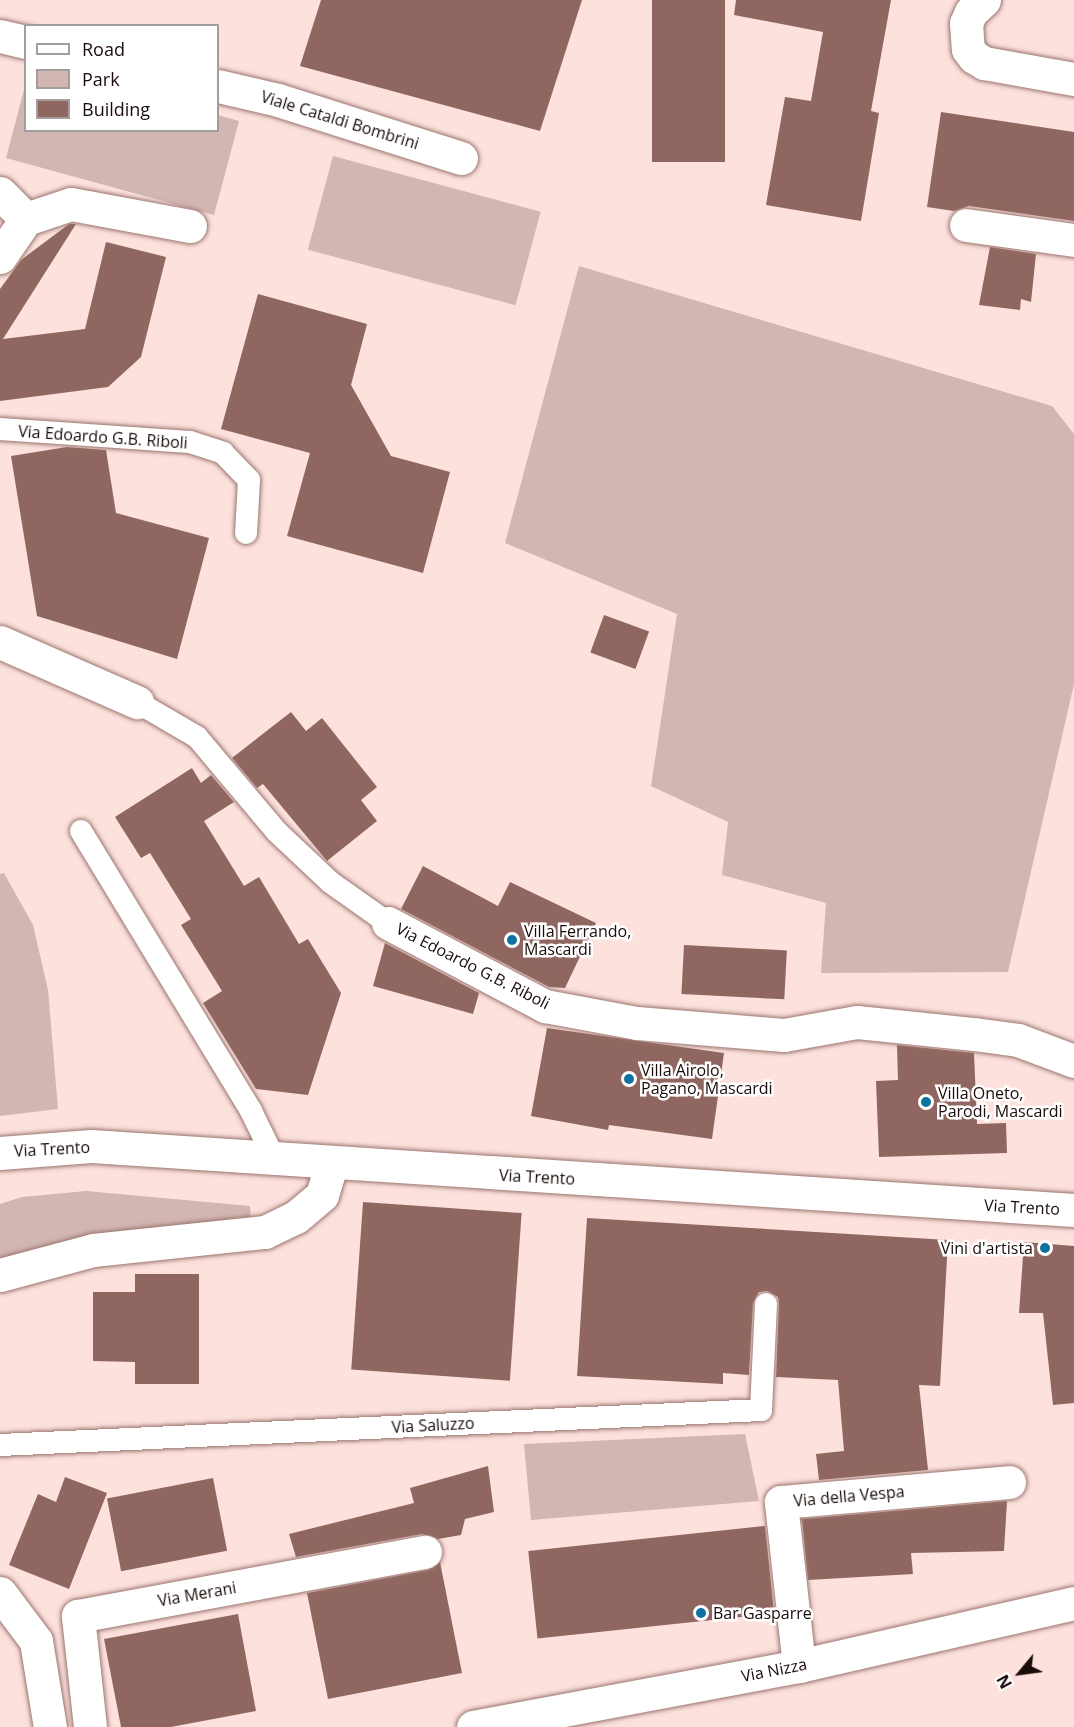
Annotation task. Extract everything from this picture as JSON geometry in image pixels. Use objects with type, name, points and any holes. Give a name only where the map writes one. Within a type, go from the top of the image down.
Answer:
[{"type":"street","points":[[984,0],[971,12],[966,23],[968,49],[974,57],[984,63],[1074,79]]},
{"type":"street","points":[[0,36],[24,42]]},
{"type":"street","name":"Viale Cataldi Bombrini","points":[[219,86],[278,100],[461,158]]},
{"type":"street","points":[[0,193],[26,219]]},
{"type":"street","points":[[0,257],[26,219],[71,204],[190,226]]},
{"type":"street","points":[[966,225],[1074,240]]},
{"type":"street","name":"Via Edoardo G.B. Riboli","points":[[0,642],[137,702]]},
{"type":"street","name":"Via Edoardo G.B. Riboli","points":[[388,923],[545,1006],[637,1023],[784,1035],[857,1022],[974,1034],[1018,1040],[1074,1061]]},
{"type":"street","name":"Via Trento","points":[[0,1154],[91,1146],[275,1160],[1074,1210]]},
{"type":"street","points":[[0,1275],[93,1250],[265,1232],[296,1217],[322,1195],[332,1163]]},
{"type":"street","name":"Via della Vespa","points":[[799,1666],[781,1502],[1009,1482]]},
{"type":"street","name":"Via Merani","points":[[90,1727],[78,1616],[425,1552]]},
{"type":"street","points":[[0,1593],[36,1641],[50,1727]]},
{"type":"street","name":"Via Nizza","points":[[473,1727],[799,1666],[1074,1603]]},
{"type":"lane","name":"Via Edoardo G.B. Riboli","points":[[0,429],[190,442],[223,453],[249,480],[246,533]]},
{"type":"lane","name":"Via Edoardo G.B. Riboli","points":[[137,702],[197,737],[285,839],[330,882],[388,923]]},
{"type":"lane","points":[[81,831],[251,1111],[275,1160]]},
{"type":"lane","name":"Via Saluzzo","points":[[0,1445],[761,1410],[766,1304]]},
{"type":"green space","points":[[24,90],[24,132],[219,132],[219,115],[239,121],[214,215],[6,158]]},
{"type":"green space","points":[[333,156],[541,212],[516,305],[308,250]]},
{"type":"green space","points":[[579,266],[1052,406],[1074,434],[1074,684],[1008,972],[821,973],[826,903],[722,875],[728,822],[651,786],[677,614],[505,543]]},
{"type":"green space","points":[[4,873],[33,925],[48,990],[58,1109],[0,1116],[0,874]]},
{"type":"green space","points":[[86,1191],[250,1206],[251,1220],[0,1260],[0,1204],[22,1197]]},
{"type":"green space","points":[[745,1434],[759,1501],[531,1520],[524,1444]]},
{"type":"building","points":[[321,0],[582,0],[540,131],[300,66]]},
{"type":"building","points":[[652,0],[725,0],[725,162],[652,162]]},
{"type":"building","points":[[736,0],[891,0],[871,111],[879,113],[861,221],[766,205],[785,97],[811,101],[823,32],[734,15]]},
{"type":"building","points":[[941,112],[1074,132],[1074,221],[969,206],[954,211],[927,207]]},
{"type":"building","points":[[69,224],[76,224],[3,339],[85,329],[106,242],[166,257],[141,357],[108,387],[0,401],[0,289],[21,260]]},
{"type":"building","points":[[990,247],[1036,254],[1031,302],[1021,299],[1020,310],[979,305]]},
{"type":"building","points":[[258,294],[367,324],[351,385],[391,456],[450,472],[423,573],[287,536],[310,453],[221,429]]},
{"type":"building","points":[[67,447],[106,450],[116,513],[209,538],[177,659],[37,616],[11,456]]},
{"type":"building","points":[[604,615],[649,631],[635,669],[590,653]]},
{"type":"building","points":[[291,712],[306,731],[322,718],[377,787],[361,800],[377,821],[327,861],[263,784],[257,788],[232,758]]},
{"type":"building","points":[[192,768],[201,783],[211,775],[234,802],[204,821],[244,886],[259,877],[299,944],[308,939],[341,993],[308,1095],[256,1089],[203,1003],[222,991],[181,925],[191,919],[150,853],[141,858],[115,817]]},
{"type":"building","name":"Villa Ferrando, Mascardi","points":[[423,866],[498,906],[510,882],[596,923],[565,988],[549,987],[401,909]]},
{"type":"building","points":[[385,943],[479,993],[473,1014],[373,986]]},
{"type":"building","points":[[684,945],[787,950],[784,999],[681,994]]},
{"type":"building","name":"Villa Airolo, Pagano, Mascardi","points":[[547,1028],[724,1053],[712,1139],[609,1125],[608,1130],[531,1116]]},
{"type":"building","name":"Villa Oneto, Parodi, Mascardi","points":[[897,1045],[974,1053],[977,1124],[1006,1123],[1007,1153],[879,1157],[876,1081],[898,1080]]},
{"type":"building","points":[[363,1202],[522,1213],[510,1381],[351,1370]]},
{"type":"building","points":[[587,1218],[948,1240],[940,1386],[919,1385],[928,1470],[819,1480],[816,1454],[844,1451],[838,1380],[776,1377],[779,1304],[778,1297],[767,1291],[759,1292],[753,1303],[749,1375],[723,1373],[723,1384],[577,1376]]},
{"type":"building","points":[[1024,1242],[1074,1246],[1074,1403],[1053,1405],[1043,1313],[1019,1313]]},
{"type":"building","points":[[135,1274],[199,1274],[199,1384],[135,1384],[135,1362],[93,1361],[93,1292],[135,1292]]},
{"type":"building","points":[[488,1466],[494,1512],[465,1519],[461,1535],[438,1539],[422,1534],[296,1557],[289,1534],[414,1503],[410,1488]]},
{"type":"building","points":[[65,1477],[107,1493],[69,1589],[9,1565],[38,1494],[56,1502]]},
{"type":"building","points":[[213,1478],[227,1551],[121,1571],[107,1499]]},
{"type":"building","points":[[1007,1501],[1004,1551],[911,1553],[913,1574],[808,1580],[802,1519]]},
{"type":"building","points":[[765,1526],[774,1614],[538,1638],[528,1551]]},
{"type":"building","points":[[440,1562],[462,1673],[328,1699],[307,1593],[428,1570]]},
{"type":"building","points":[[238,1614],[256,1711],[171,1727],[121,1727],[104,1639]]},
{"type":"place","name":"Villa Ferrando, Mascardi","points":[[512,940]]},
{"type":"place","name":"Villa Airolo, Pagano, Mascardi","points":[[629,1079]]},
{"type":"place","name":"Villa Oneto, Parodi, Mascardi","points":[[926,1102]]},
{"type":"place","name":"Vini d'artista","points":[[1045,1248]]},
{"type":"place","name":"Bar Gasparre","points":[[701,1613]]}]
